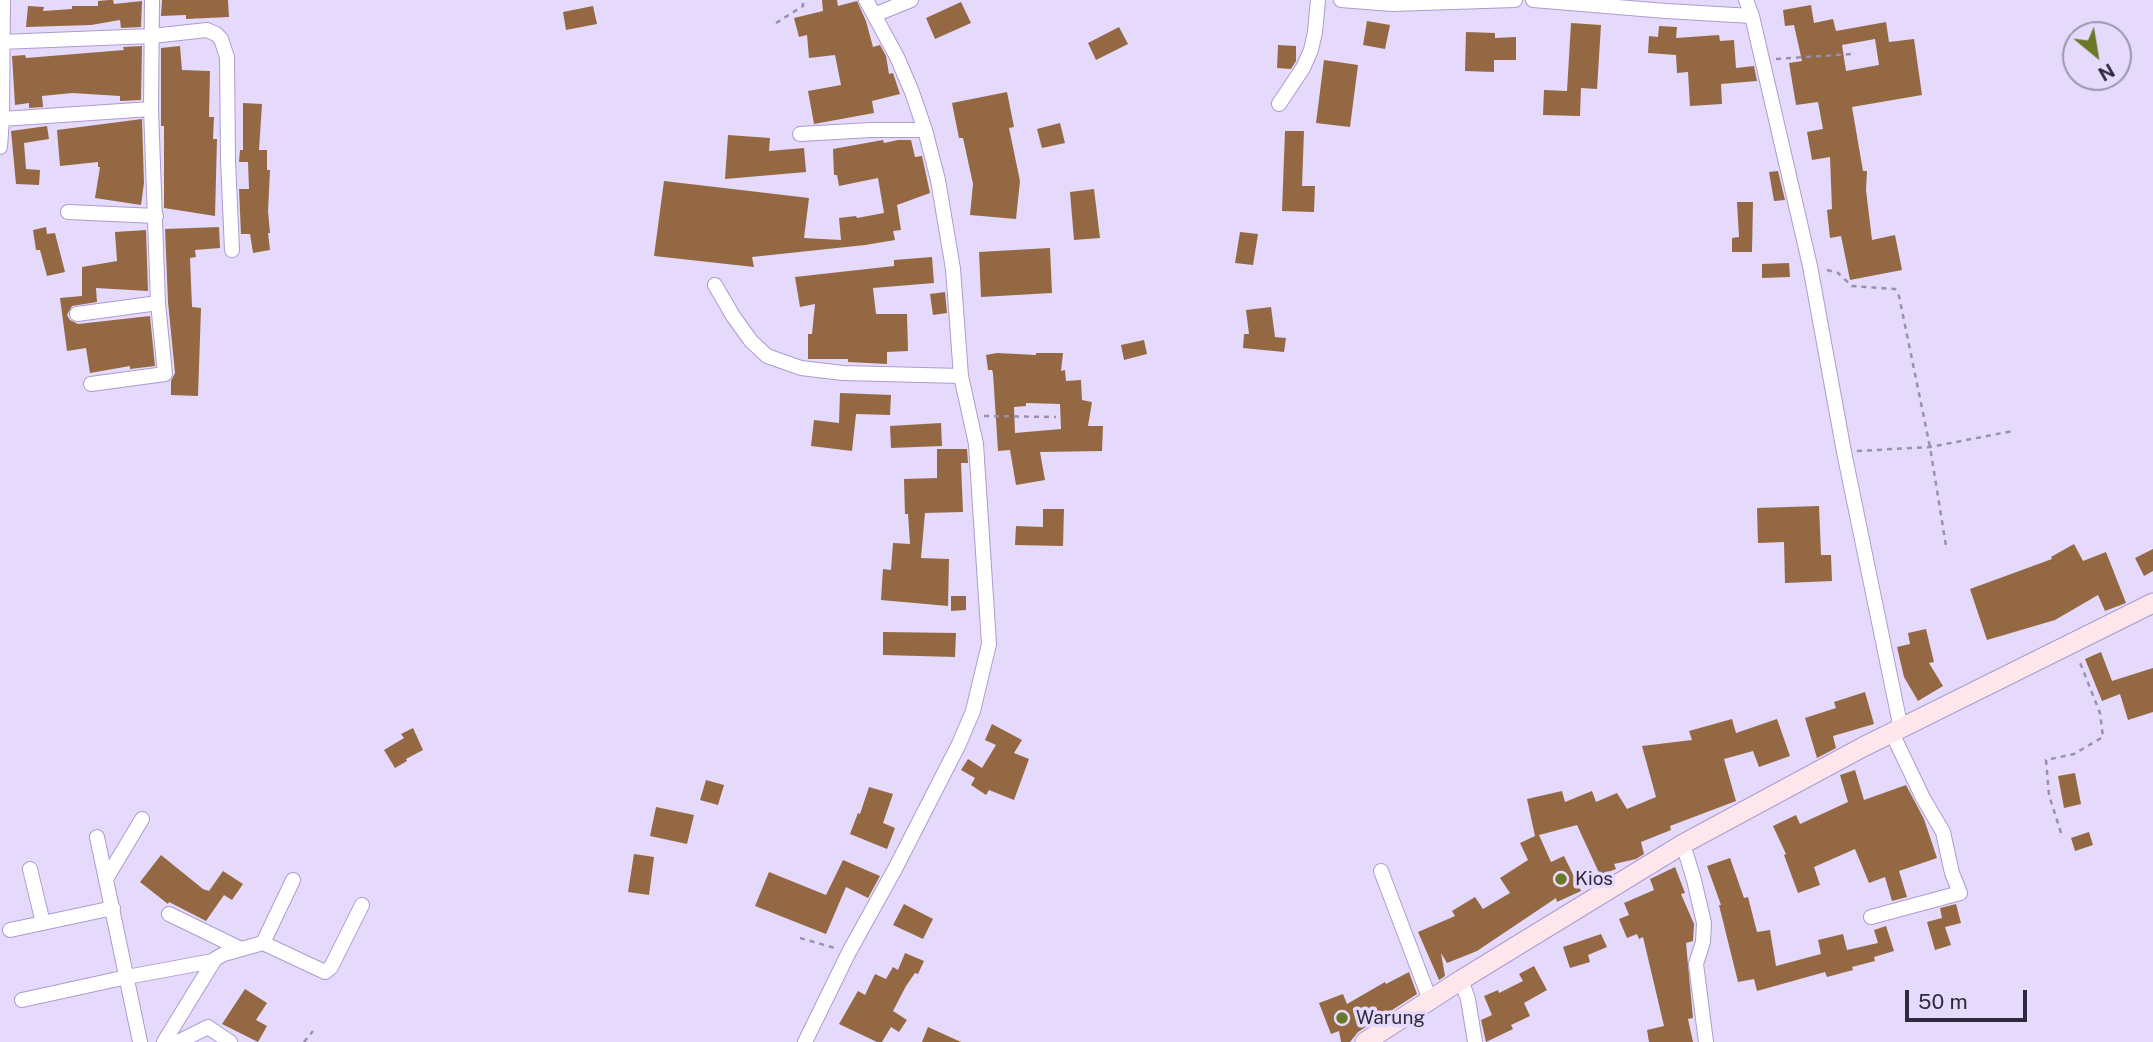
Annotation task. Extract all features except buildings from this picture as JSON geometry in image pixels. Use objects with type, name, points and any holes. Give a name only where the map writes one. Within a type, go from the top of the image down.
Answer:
[{"type":"street","points":[[0,148],[3,0]]},
{"type":"street","points":[[91,384],[165,374],[158,303],[151,108],[152,0]]},
{"type":"street","points":[[805,1042],[849,951],[895,869],[959,744],[973,711],[989,644],[976,444],[961,376],[953,269],[938,180],[925,130],[897,57],[866,0]]},
{"type":"street","points":[[874,15],[911,0]]},
{"type":"street","points":[[1279,104],[1303,68],[1311,50],[1318,0]]},
{"type":"street","points":[[1341,0],[1392,5],[1515,0]]},
{"type":"street","points":[[1533,0],[1666,12],[1752,16]]},
{"type":"street","points":[[1746,0],[1810,266],[1897,738],[1923,798],[1944,832],[1952,873],[1959,892],[1871,918]]},
{"type":"street","points":[[1,42],[152,36],[207,30],[221,39],[228,57],[228,160],[232,250]]},
{"type":"street","points":[[2,119],[151,108]]},
{"type":"street","points":[[800,134],[925,130]]},
{"type":"street","points":[[68,212],[156,216]]},
{"type":"street","points":[[715,285],[751,341],[767,356],[801,368],[843,373],[961,376]]},
{"type":"street","points":[[77,314],[158,303]]},
{"type":"street","points":[[1365,1042],[1430,1000],[1464,989],[1682,844],[1897,738],[2153,603]]},
{"type":"street","points":[[106,878],[142,819]]},
{"type":"street","points":[[97,837],[140,1042]]},
{"type":"street","points":[[1682,844],[1704,923],[1703,942],[1696,964],[1706,1042]]},
{"type":"street","points":[[30,869],[43,923]]},
{"type":"street","points":[[1381,871],[1430,1000]]},
{"type":"street","points":[[263,943],[293,880]]},
{"type":"street","points":[[22,1000],[213,961],[224,954],[263,943],[325,972],[331,968],[362,905]]},
{"type":"street","points":[[10,930],[113,908]]},
{"type":"street","points":[[169,914],[241,949]]},
{"type":"street","points":[[164,1042],[213,961]]},
{"type":"street","points":[[1464,989],[1475,1042]]},
{"type":"street","points":[[178,1042],[208,1027],[230,1042]]},
{"type":"path","points":[[776,23],[803,6],[803,0]]},
{"type":"path","points":[[1762,59],[1852,54]]},
{"type":"path","points":[[1810,266],[1838,273],[1852,286],[1895,289],[1899,296],[1930,447],[1946,546]]},
{"type":"path","points":[[970,415],[1056,417]]},
{"type":"path","points":[[1844,452],[1930,447],[2012,431]]},
{"type":"path","points":[[2061,833],[2049,795],[2046,760],[2074,754],[2104,737],[2100,713],[2073,644]]},
{"type":"path","points":[[800,938],[849,951]]},
{"type":"path","points":[[304,1042],[313,1031]]},
{"type":"place","name":"Kios","points":[[1561,879]]},
{"type":"place","name":"Warung","points":[[1342,1018]]}]
